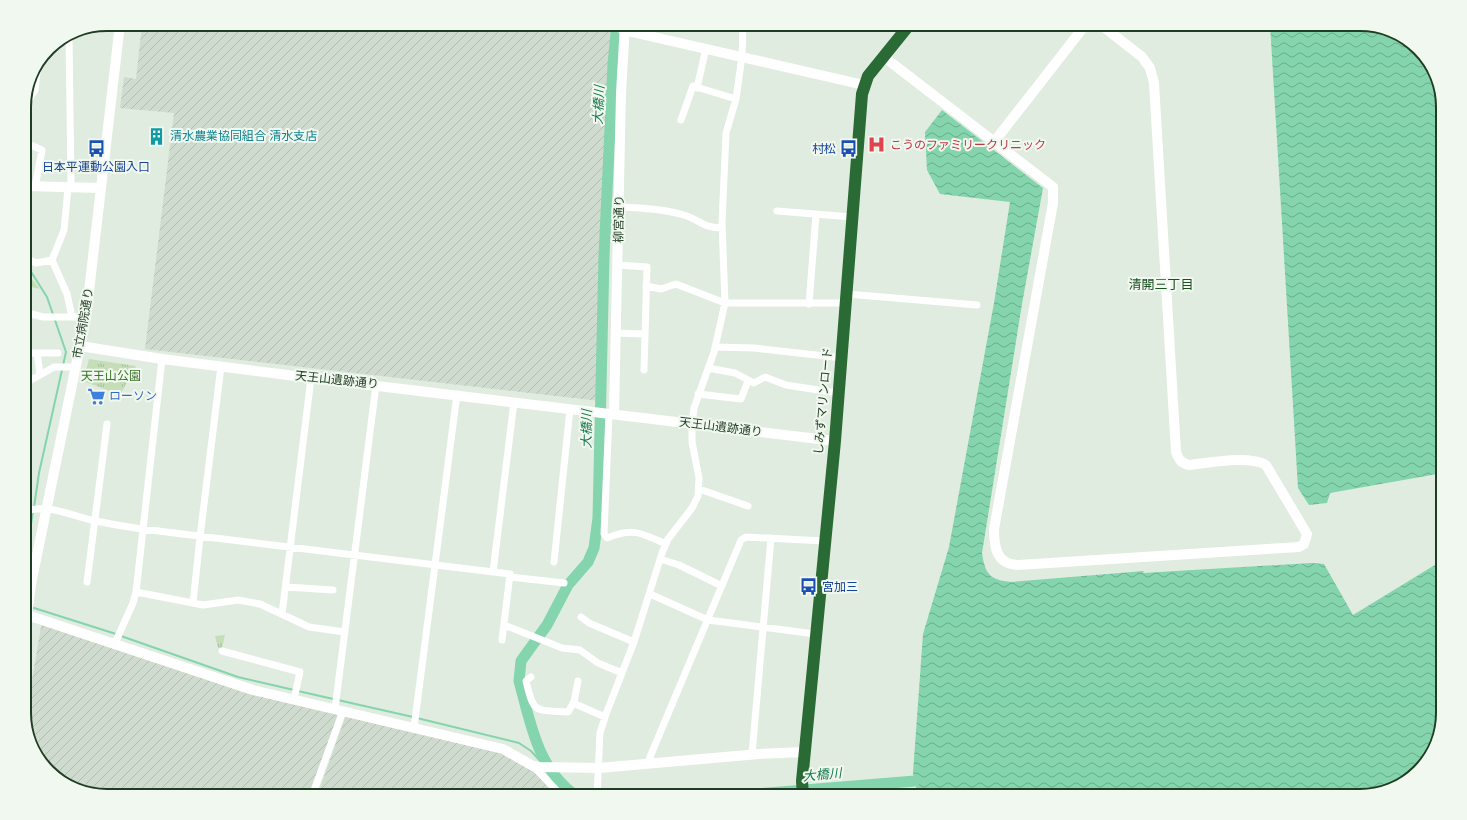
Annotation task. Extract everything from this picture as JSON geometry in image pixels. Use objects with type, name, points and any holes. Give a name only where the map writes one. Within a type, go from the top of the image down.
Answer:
[{"type":"highway","name":"しみずマリンロード","points":[[797,789],[863,73],[896,31]]},
{"type":"highway","name":"しみずマリンロード","points":[[862,84],[904,31]]},
{"type":"highway","name":"しみずマリンロード","points":[[830,440],[831,392],[834,357],[843,298]]},
{"type":"highway","name":"しみずマリンロード","points":[[798,781],[801,789]]},
{"type":"street","name":"市立病院通り","points":[[31,584],[86,317],[119,31]]},
{"type":"street","name":"柳宮通り","points":[[610,413],[616,333],[624,31]]},
{"type":"street","points":[[640,31],[862,84]]},
{"type":"street","points":[[598,789],[600,733],[605,716],[634,642],[660,558],[666,544],[677,526],[692,508],[698,496],[699,478],[692,442],[692,423],[698,394],[715,347],[725,303],[722,228],[726,133],[736,99],[742,56],[743,31]]},
{"type":"street","points":[[994,142],[1081,31]]},
{"type":"street","points":[[884,57],[1049,183],[1053,188],[1054,194],[994,529],[994,545],[998,556],[1012,565],[1018,565],[1293,549],[1304,544],[1307,534],[1266,465],[1260,461],[1249,460],[1189,465],[1182,463],[1176,452],[1154,83],[1150,68],[1142,57],[1109,31]]},
{"type":"street","points":[[69,41],[70,188],[64,230],[52,260],[67,294],[72,317]]},
{"type":"street","points":[[697,88],[706,48]]},
{"type":"street","points":[[32,95],[35,90],[36,81]]},
{"type":"street","points":[[681,120],[693,86],[736,99]]},
{"type":"street","points":[[31,145],[42,150],[35,187]]},
{"type":"street","points":[[31,187],[101,188]]},
{"type":"street","points":[[619,207],[658,210],[687,216],[710,228],[722,228]]},
{"type":"street","points":[[777,211],[849,217]]},
{"type":"street","points":[[809,304],[816,215]]},
{"type":"street","points":[[31,260],[36,263],[52,260]]},
{"type":"street","points":[[618,265],[646,267],[644,370]]},
{"type":"street","points":[[646,286],[661,289],[676,284],[725,303],[809,304],[843,298],[977,305]]},
{"type":"street","points":[[31,314],[43,317],[86,317]]},
{"type":"street","points":[[616,333],[645,334]]},
{"type":"street","name":"天王山遺跡通り","points":[[80,346],[162,359],[311,378],[457,394],[830,440]]},
{"type":"street","points":[[715,347],[754,348],[834,357]]},
{"type":"street","points":[[31,353],[58,354]]},
{"type":"street","points":[[37,353],[40,374]]},
{"type":"street","points":[[115,643],[133,603],[136,592],[162,359]]},
{"type":"street","points":[[193,603],[221,366]]},
{"type":"street","points":[[31,380],[54,367],[75,367]]},
{"type":"street","points":[[708,368],[735,373],[754,383],[765,377],[786,385],[831,392]]},
{"type":"street","points":[[282,614],[311,378]]},
{"type":"street","points":[[698,394],[741,399],[748,381]]},
{"type":"street","points":[[314,789],[339,710],[345,632],[376,385]]},
{"type":"street","points":[[414,728],[457,394]]},
{"type":"street","points":[[493,572],[514,402]]},
{"type":"street","points":[[554,562],[570,409]]},
{"type":"street","points":[[610,413],[604,534],[607,538],[619,532],[631,531],[666,544]]},
{"type":"street","points":[[88,582],[107,424]]},
{"type":"street","points":[[699,489],[748,506]]},
{"type":"street","points":[[31,509],[46,509],[95,521],[142,529],[510,574],[510,576],[564,583]]},
{"type":"street","points":[[647,764],[741,540],[746,538],[771,538],[820,541]]},
{"type":"street","points":[[752,754],[771,538]]},
{"type":"street","points":[[660,558],[679,565],[722,586]]},
{"type":"street","points":[[502,640],[510,576]]},
{"type":"street","points":[[286,587],[333,590]]},
{"type":"street","points":[[136,592],[203,605],[238,600],[260,604],[308,627],[345,632]]},
{"type":"street","points":[[650,594],[708,620],[811,634]]},
{"type":"street","points":[[581,617],[634,642]]},
{"type":"street","points":[[31,618],[115,643],[246,688],[503,749],[537,766],[556,768],[599,768],[801,751]]},
{"type":"street","points":[[504,625],[562,648],[580,650],[598,663],[622,673]]},
{"type":"street","points":[[222,651],[300,672],[294,700]]},
{"type":"street","points":[[531,677],[526,681],[534,707],[568,712],[573,703],[578,682]]},
{"type":"street","points":[[573,703],[605,716]]},
{"type":"street","points":[[537,766],[556,789]]},
{"type":"shaded area","points":[[141,31],[612,31],[600,401],[145,349],[174,113],[120,108],[124,77],[136,79]]},
{"type":"shaded area","points":[[42,621],[245,693],[338,714],[311,789],[107,789],[87,786],[69,779],[53,767],[44,755],[35,738],[32,728],[31,686]]},
{"type":"shaded area","points":[[346,715],[498,751],[531,769],[550,789],[320,789]]},
{"type":"green space","points":[[31,278],[40,289],[31,287]]},
{"type":"green space","name":"天王山公園","points":[[89,359],[136,366],[120,395],[83,381]]},
{"type":"green space","points":[[225,635],[222,648],[218,648],[215,636]]},
{"type":"water","points":[[1270,31],[1370,32],[1398,41],[1414,53],[1426,69],[1435,92],[1436,474],[1330,493],[1327,503],[1309,505],[1298,488]]},
{"type":"water","points":[[942,110],[1043,188],[1022,304],[982,553],[985,566],[990,575],[998,580],[1011,582],[1144,571],[1143,573],[1312,563],[1324,564],[1353,615],[1436,564],[1435,723],[1426,751],[1414,767],[1398,779],[1389,783],[1360,789],[916,789],[913,773],[923,634],[949,547],[994,303],[1010,202],[940,194],[927,170],[925,132]]},
{"type":"waterway","name":"大橋川","points":[[568,789],[552,772],[537,744],[519,681],[521,661],[547,625],[568,585],[588,562],[594,548],[598,518],[604,257],[613,64],[616,31]]},
{"type":"waterway","points":[[31,272],[47,297],[66,352],[39,473],[34,507]]},
{"type":"waterway","points":[[31,524],[33,511]]},
{"type":"waterway","points":[[31,607],[116,634]]},
{"type":"waterway","points":[[121,636],[238,677],[294,690]]},
{"type":"waterway","points":[[298,691],[413,717]]},
{"type":"waterway","points":[[417,718],[519,743],[531,751],[542,763]]},
{"type":"waterway","name":"大橋川","points":[[817,789],[915,781]]},
{"type":"place","name":"清水農業協同組合 清水支店","points":[[157,136]]},
{"type":"place","name":"こうのファミリークリニック","points":[[877,145]]},
{"type":"place","name":"日本平運動公園入口","points":[[96,148]]},
{"type":"place","name":"村松","points":[[849,149]]},
{"type":"place","name":"ローソン","points":[[96,396]]},
{"type":"place","name":"宮加三","points":[[809,587]]},
{"type":"district","name":"清開三丁目","points":[[1161,284]]}]
